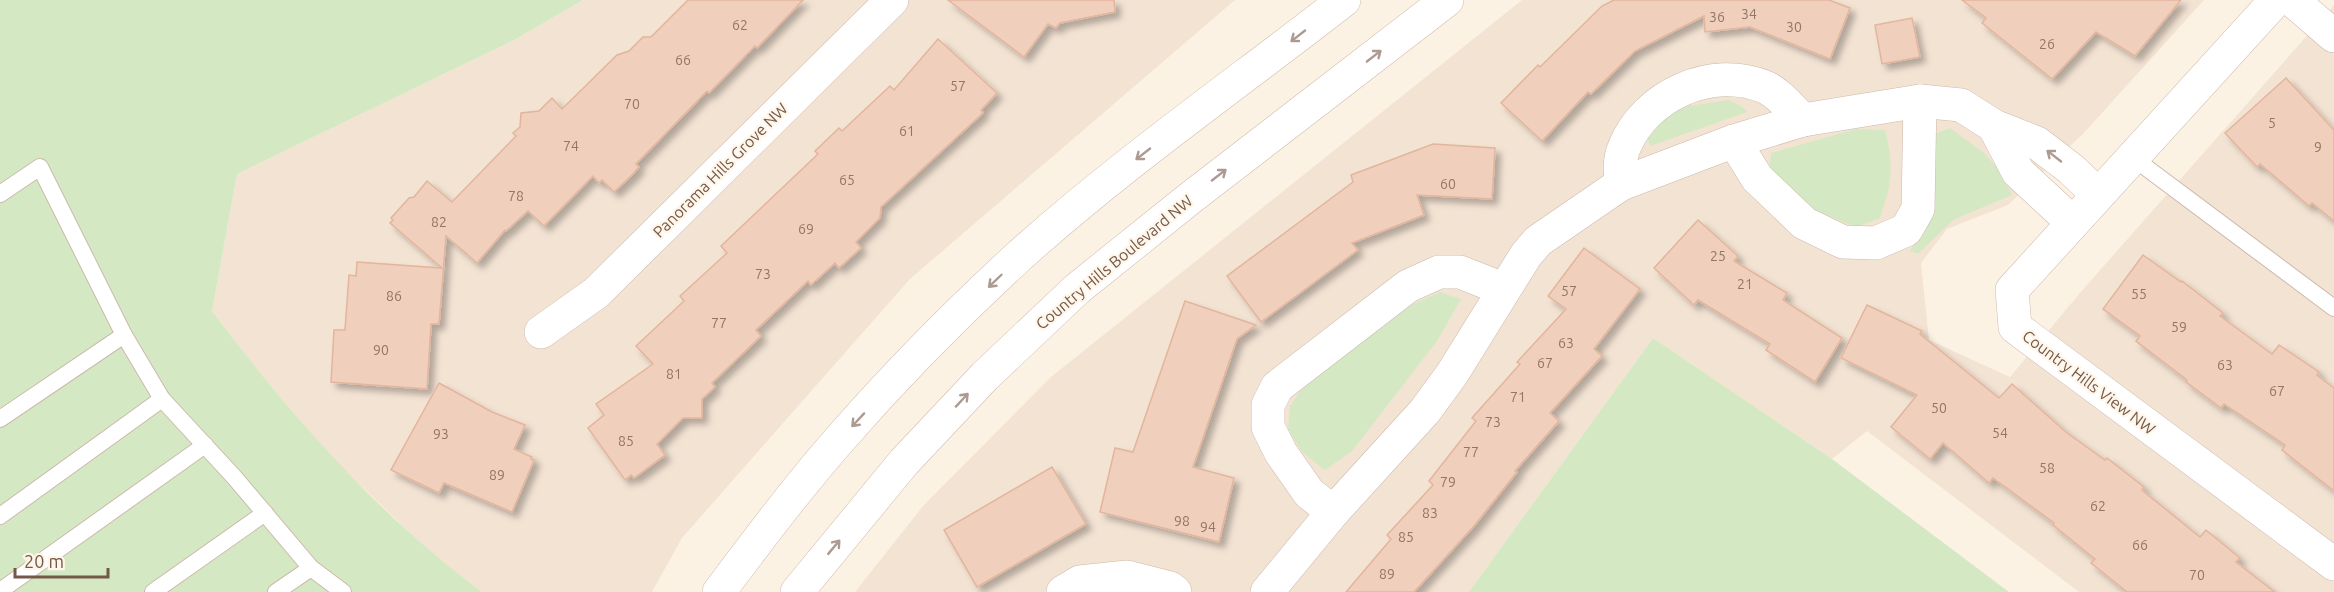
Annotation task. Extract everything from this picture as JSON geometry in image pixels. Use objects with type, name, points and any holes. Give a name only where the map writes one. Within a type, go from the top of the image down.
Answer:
[{"type":"street","name":"Panorama Hills Grove NW","points":[[541,332],[596,293],[892,0]]},
{"type":"street","points":[[719,592],[779,513],[839,440],[915,358],[1017,258],[1136,160],[1344,0]]},
{"type":"street","name":"Country Hills Boulevard NW","points":[[797,592],[904,462],[985,376],[1077,289],[1189,199],[1447,0]]},
{"type":"street","name":"Country Hills View NW","points":[[2276,0],[2012,290],[2015,327],[2334,564]]},
{"type":"street","points":[[2292,0],[2334,36]]},
{"type":"street","points":[[1621,184],[1623,150],[1644,115],[1679,90],[1702,81],[1722,79],[1746,81],[1768,88],[1803,120]]},
{"type":"street","points":[[1734,141],[1757,177],[1804,223],[1844,242],[1876,243],[1906,231],[1918,208],[1920,101]]},
{"type":"street","points":[[1266,592],[1333,512],[1425,411],[1452,374],[1503,289],[1538,241],[1621,184],[1734,141],[1803,120],[1920,101],[1960,105],[1994,126],[2037,143],[2071,169],[2098,195]]},
{"type":"street","points":[[1994,126],[2018,172],[2072,222]]},
{"type":"street","points":[[1333,512],[1309,493],[1281,453],[1268,427],[1268,405],[1277,387],[1408,286],[1439,273],[1460,272],[1503,289]]},
{"type":"street","points":[[1063,592],[1080,582],[1127,577],[1170,588],[1175,592]]},
{"type":"lane","points":[[2132,157],[2334,308]]},
{"type":"lane","points":[[0,194],[40,167],[124,335],[162,399],[265,513],[311,568],[343,592]]},
{"type":"lane","points":[[0,419],[124,335]]},
{"type":"lane","points":[[0,516],[162,399]]},
{"type":"lane","points":[[0,591],[205,445]]},
{"type":"lane","points":[[153,592],[265,513]]},
{"type":"lane","points":[[276,592],[311,568]]},
{"type":"shaded area","points":[[583,0],[1235,0],[910,279],[682,538],[652,592],[482,592],[436,558],[328,454],[248,359],[212,311],[237,174],[514,40]]},
{"type":"shaded area","points":[[1522,0],[2204,0],[2083,134],[2008,205],[1947,229],[1921,263],[1929,340],[2010,377],[2079,294],[2334,5],[2334,592],[2079,592],[1867,431],[1832,459],[1653,338],[1469,592],[855,592],[923,506],[1051,377]]},
{"type":"green space","points":[[0,0],[583,0],[514,40],[237,174],[212,311],[272,388],[337,461],[406,530],[482,592],[0,592]]},
{"type":"green space","points":[[1729,100],[1747,112],[1650,146],[1646,134],[1670,115],[1688,106]]},
{"type":"green space","points":[[1950,128],[1984,153],[1999,170],[2012,195],[1953,220],[1918,254],[1910,251],[1931,213],[1935,134]]},
{"type":"green space","points":[[1856,129],[1885,130],[1890,153],[1890,175],[1887,197],[1879,219],[1855,227],[1814,210],[1783,186],[1770,166],[1771,153]]},
{"type":"green space","points":[[1440,292],[1461,299],[1437,341],[1352,451],[1325,470],[1303,453],[1288,430],[1290,406],[1307,381],[1400,310]]},
{"type":"green space","points":[[1653,338],[1832,459],[2009,592],[1469,592]]},
{"type":"building","points":[[688,0],[803,0],[757,48],[755,46],[709,93],[707,91],[636,164],[639,167],[614,192],[602,180],[599,183],[593,176],[544,226],[528,211],[505,230],[477,263],[446,236],[439,324],[431,324],[427,389],[331,382],[334,330],[345,330],[349,275],[356,276],[357,262],[442,268],[390,223],[393,220],[391,218],[409,198],[414,197],[427,181],[452,202],[516,136],[513,133],[520,127],[521,113],[539,111],[552,98],[562,109],[617,55],[629,51],[643,37],[651,37]]},
{"type":"building","points":[[948,0],[1114,0],[1115,12],[1060,23],[1056,28],[1048,24],[1024,57]]},
{"type":"building","points":[[1614,0],[1829,0],[1850,8],[1830,59],[1750,27],[1705,32],[1704,16],[1635,51],[1591,94],[1588,92],[1542,141],[1501,103],[1602,6]]},
{"type":"building","points":[[1962,0],[2181,0],[2135,56],[2096,32],[2052,79],[1982,23],[1986,18]]},
{"type":"building","points":[[1912,18],[1920,57],[1882,64],[1875,25]]},
{"type":"building","points":[[938,39],[997,93],[981,110],[983,113],[881,207],[880,218],[856,242],[861,248],[839,268],[835,263],[811,285],[808,281],[756,330],[761,336],[712,383],[715,387],[702,399],[702,418],[683,418],[657,444],[665,455],[634,478],[631,475],[625,480],[588,428],[604,415],[596,404],[653,364],[636,346],[684,301],[680,296],[727,253],[721,246],[818,154],[815,151],[839,128],[842,131],[890,86],[894,90]]},
{"type":"building","points":[[2286,78],[2334,130],[2334,221],[2312,203],[2309,206],[2260,164],[2257,167],[2225,133]]},
{"type":"building","points":[[1433,144],[1495,148],[1492,199],[1417,195],[1424,215],[1352,243],[1358,250],[1261,322],[1227,276],[1353,182],[1351,175]]},
{"type":"building","points":[[1698,220],[1738,256],[1734,261],[1787,293],[1783,300],[1842,338],[1815,382],[1766,350],[1770,344],[1698,300],[1694,305],[1654,268]]},
{"type":"building","points":[[1584,248],[1640,289],[1594,349],[1602,356],[1550,413],[1559,421],[1515,471],[1517,472],[1474,526],[1414,592],[1346,592],[1391,539],[1387,535],[1433,485],[1429,481],[1476,421],[1472,418],[1520,364],[1517,362],[1566,309],[1548,296]]},
{"type":"building","points":[[2143,255],[2182,281],[2223,313],[2220,316],[2272,354],[2279,345],[2319,372],[2317,375],[2334,388],[2334,491],[2282,450],[2285,445],[2224,404],[2221,408],[2186,382],[2187,380],[2136,341],[2140,336],[2103,309]]},
{"type":"building","points":[[1185,301],[1256,325],[1237,339],[1193,467],[1234,478],[1219,542],[1100,512],[1115,448],[1133,452]]},
{"type":"building","points":[[1867,305],[1922,331],[1920,334],[1999,398],[2012,384],[2066,432],[2105,460],[2107,458],[2144,487],[2142,490],[2200,537],[2206,530],[2240,558],[2236,562],[2275,592],[2127,592],[2091,563],[2095,559],[2053,525],[2054,523],[1993,478],[1989,483],[1943,443],[1930,459],[1891,427],[1917,395],[1841,358]]},
{"type":"building","points":[[439,383],[492,412],[525,425],[514,449],[534,460],[512,512],[444,483],[439,493],[391,470]]},
{"type":"building","points":[[1052,467],[1086,524],[977,587],[944,530]]}]
